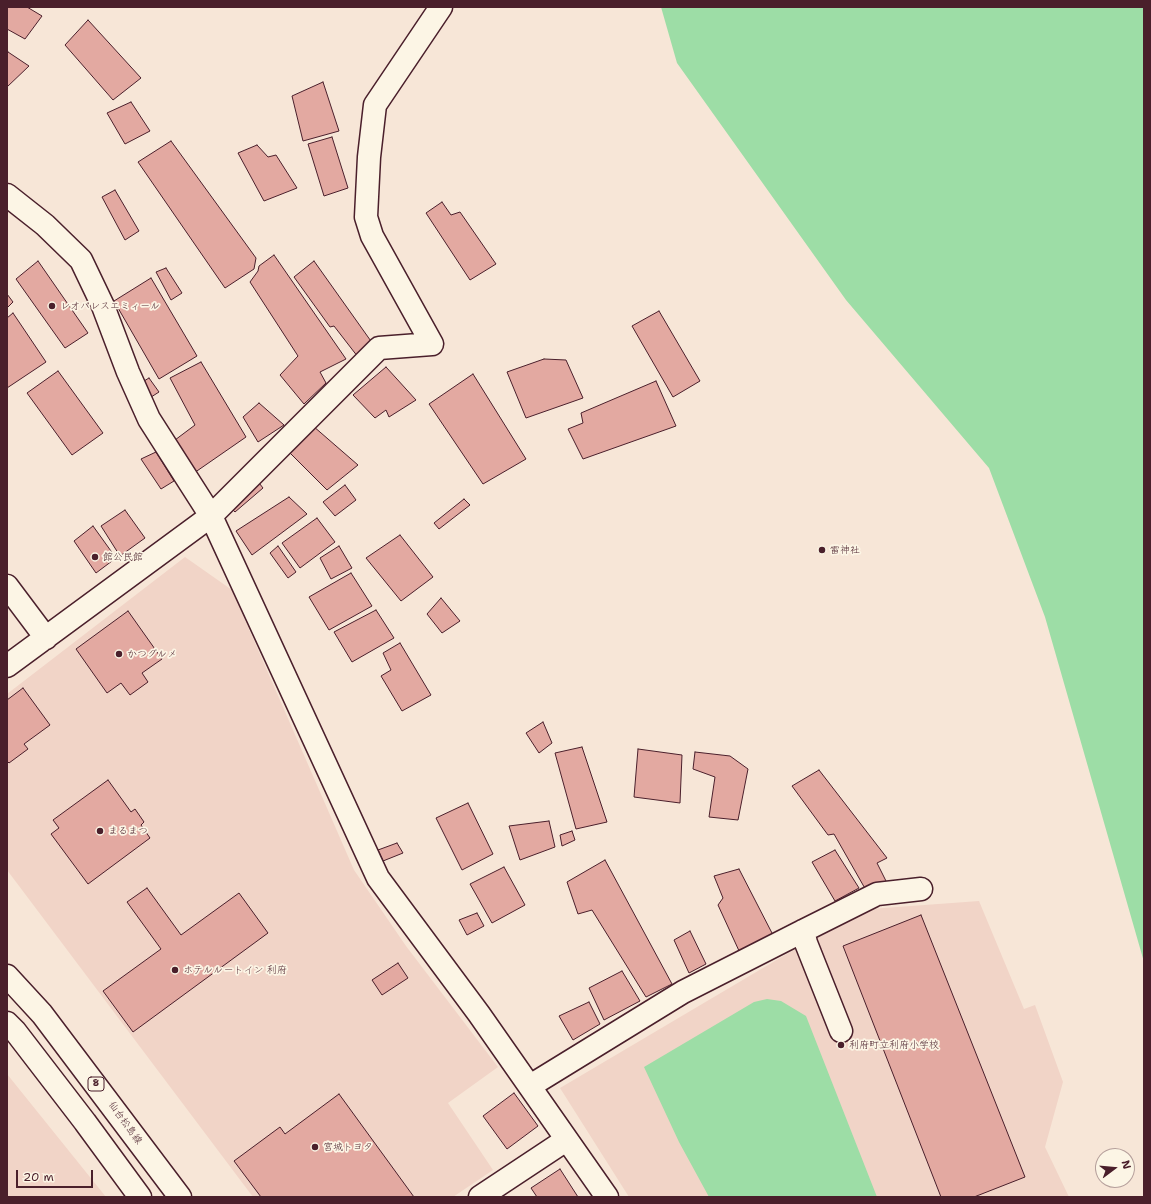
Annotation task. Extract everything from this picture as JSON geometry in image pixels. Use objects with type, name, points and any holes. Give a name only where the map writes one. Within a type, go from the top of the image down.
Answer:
[{"type":"street","points":[[7,666],[211,516],[378,348],[432,344],[372,236],[366,217],[369,157],[375,105],[441,7]]},
{"type":"street","points":[[7,195],[46,225],[81,260],[103,306],[128,372],[149,419],[211,516],[378,878],[530,1086],[607,1197]]},
{"type":"street","points":[[7,586],[46,638]]},
{"type":"street","points":[[530,1086],[683,992],[803,931],[877,894],[921,889]]},
{"type":"street","points":[[803,931],[806,943],[841,1031]]},
{"type":"street","name":"仙台松島線","points":[[7,976],[42,1014],[180,1197]]},
{"type":"street","points":[[7,1023],[15,1031],[85,1122],[140,1197]]},
{"type":"street","points":[[480,1197],[566,1140]]},
{"type":"shaded area","points":[[185,557],[232,590],[354,870],[406,946],[498,1067],[448,1103],[493,1170],[453,1197],[253,1197],[7,870],[7,694]]},
{"type":"shaded area","name":"利府町立利府小学校","points":[[979,901],[1024,1009],[1035,1005],[1063,1082],[1045,1147],[1069,1197],[629,1197],[560,1088],[785,955],[870,909]]},
{"type":"shaded area","points":[[7,1074],[106,1197],[7,1197]]},
{"type":"green space","points":[[661,7],[1144,7],[1144,962],[1045,617],[989,468],[846,300],[677,63]]},
{"type":"green space","points":[[767,999],[781,1001],[806,1016],[877,1197],[709,1197],[679,1142],[644,1067],[754,1002]]},
{"type":"building","points":[[7,7],[27,7],[42,16],[25,39],[7,29]]},
{"type":"building","points":[[88,20],[141,78],[113,100],[65,45]]},
{"type":"building","points":[[8,52],[29,66],[7,87],[7,53]]},
{"type":"building","points":[[323,82],[339,131],[303,141],[292,96]]},
{"type":"building","points":[[131,102],[150,131],[125,144],[107,113]]},
{"type":"building","points":[[332,137],[348,188],[324,196],[308,144]]},
{"type":"building","points":[[171,141],[256,258],[254,269],[225,288],[138,162]]},
{"type":"building","points":[[257,145],[268,157],[276,155],[297,188],[264,201],[238,153]]},
{"type":"building","points":[[115,190],[139,231],[125,240],[102,197]]},
{"type":"building","points":[[442,202],[451,215],[460,212],[496,264],[470,280],[426,213]]},
{"type":"building","points":[[274,255],[346,359],[320,372],[326,383],[304,404],[280,375],[298,356],[250,282],[258,271],[259,266]]},
{"type":"building","name":"レオパレスエミィール","points":[[38,261],[88,333],[65,348],[16,279]]},
{"type":"building","points":[[314,261],[373,344],[358,357],[334,326],[330,327],[294,277]]},
{"type":"building","points":[[166,268],[182,293],[171,300],[156,272]]},
{"type":"building","points":[[151,278],[197,356],[159,379],[114,301]]},
{"type":"building","points":[[7,294],[13,302],[7,308]]},
{"type":"building","points":[[659,311],[700,381],[673,397],[632,326]]},
{"type":"building","points":[[13,313],[46,362],[7,388],[7,318]]},
{"type":"building","points":[[544,359],[566,360],[583,398],[526,418],[507,372]]},
{"type":"building","points":[[201,362],[246,437],[194,473],[175,440],[195,425],[170,378]]},
{"type":"building","points":[[386,367],[416,400],[389,417],[386,410],[375,418],[353,395]]},
{"type":"building","points":[[58,371],[103,433],[72,455],[27,393]]},
{"type":"building","points":[[473,374],[526,459],[483,484],[429,404]]},
{"type":"building","points":[[149,378],[159,392],[148,399],[139,384]]},
{"type":"building","points":[[656,381],[676,426],[583,459],[568,429],[583,423],[581,413]]},
{"type":"building","points":[[259,403],[284,425],[258,442],[243,417]]},
{"type":"building","points":[[313,426],[358,465],[327,490],[287,450]]},
{"type":"building","points":[[156,452],[174,481],[161,489],[141,459]]},
{"type":"building","points":[[256,479],[263,488],[235,512],[229,506]]},
{"type":"building","points":[[345,485],[356,500],[335,516],[323,502]]},
{"type":"building","points":[[289,497],[307,514],[252,555],[236,531]]},
{"type":"building","points":[[464,499],[470,505],[439,529],[434,523]]},
{"type":"building","points":[[125,510],[145,538],[120,556],[101,526]]},
{"type":"building","points":[[317,518],[335,542],[300,568],[282,543]]},
{"type":"building","points":[[93,526],[116,558],[96,573],[74,541]]},
{"type":"building","points":[[400,535],[433,577],[401,601],[366,558]]},
{"type":"building","points":[[278,546],[296,572],[288,578],[270,553]]},
{"type":"building","points":[[339,546],[352,568],[331,579],[320,558]]},
{"type":"building","points":[[351,573],[372,606],[329,630],[309,597]]},
{"type":"building","points":[[441,598],[460,621],[442,633],[427,614]]},
{"type":"building","points":[[376,610],[394,638],[352,662],[334,632]]},
{"type":"building","name":"かつグルメ","points":[[128,611],[162,659],[142,673],[148,682],[130,695],[121,683],[107,693],[76,649]]},
{"type":"building","points":[[400,643],[431,695],[402,711],[381,676],[391,670],[383,653]]},
{"type":"building","points":[[23,688],[50,725],[24,744],[28,749],[9,763],[7,761],[7,700]]},
{"type":"building","points":[[543,722],[552,743],[539,753],[526,733]]},
{"type":"building","points":[[582,747],[607,822],[576,829],[555,753]]},
{"type":"building","points":[[638,749],[682,755],[680,803],[634,797]]},
{"type":"building","points":[[695,752],[730,756],[748,769],[738,820],[709,817],[715,777],[693,769]]},
{"type":"building","points":[[819,770],[887,858],[877,863],[889,887],[867,892],[834,834],[828,835],[792,786]]},
{"type":"building","name":"まるまつ","points":[[108,780],[131,812],[135,809],[144,822],[141,825],[150,838],[88,884],[51,834],[59,828],[53,820]]},
{"type":"building","points":[[468,803],[493,854],[462,870],[436,818]]},
{"type":"building","points":[[549,821],[555,847],[520,860],[509,826]]},
{"type":"building","points":[[572,831],[575,840],[562,846],[560,835]]},
{"type":"building","points":[[397,843],[403,853],[383,861],[378,850]]},
{"type":"building","points":[[835,850],[859,888],[835,901],[812,862]]},
{"type":"building","points":[[605,860],[672,984],[646,997],[592,910],[578,914],[567,882]]},
{"type":"building","points":[[504,867],[525,905],[492,923],[470,884]]},
{"type":"building","points":[[739,869],[773,935],[740,953],[718,905],[723,898],[714,876]]},
{"type":"building","name":"ホテルルートイン 利府","points":[[147,888],[181,935],[239,893],[268,933],[133,1032],[103,991],[161,949],[127,902]]},
{"type":"building","points":[[477,913],[484,926],[467,935],[459,920]]},
{"type":"building","points":[[921,915],[1025,1177],[974,1197],[941,1197],[843,946]]},
{"type":"building","points":[[690,931],[706,964],[689,973],[674,940]]},
{"type":"building","points":[[398,963],[408,978],[382,995],[372,980]]},
{"type":"building","points":[[622,971],[640,1001],[604,1020],[589,988]]},
{"type":"building","points":[[589,1002],[600,1024],[573,1040],[559,1016]]},
{"type":"building","points":[[514,1093],[538,1126],[507,1149],[483,1116]]},
{"type":"building","name":"宮城トヨタ","points":[[339,1094],[414,1197],[261,1197],[234,1161],[280,1127],[285,1134]]},
{"type":"building","points":[[560,1169],[578,1197],[537,1197],[531,1188]]},
{"type":"place","name":"レオパレスエミィール","points":[[52,306]]},
{"type":"place","name":"雷神社","points":[[822,550]]},
{"type":"place","name":"館公民館","points":[[95,557]]},
{"type":"place","name":"かつグルメ","points":[[119,654]]},
{"type":"place","name":"まるまつ","points":[[100,831]]},
{"type":"place","name":"ホテルルートイン 利府","points":[[175,970]]},
{"type":"place","name":"利府町立利府小学校","points":[[841,1045]]},
{"type":"place","name":"宮城トヨタ","points":[[315,1147]]}]
